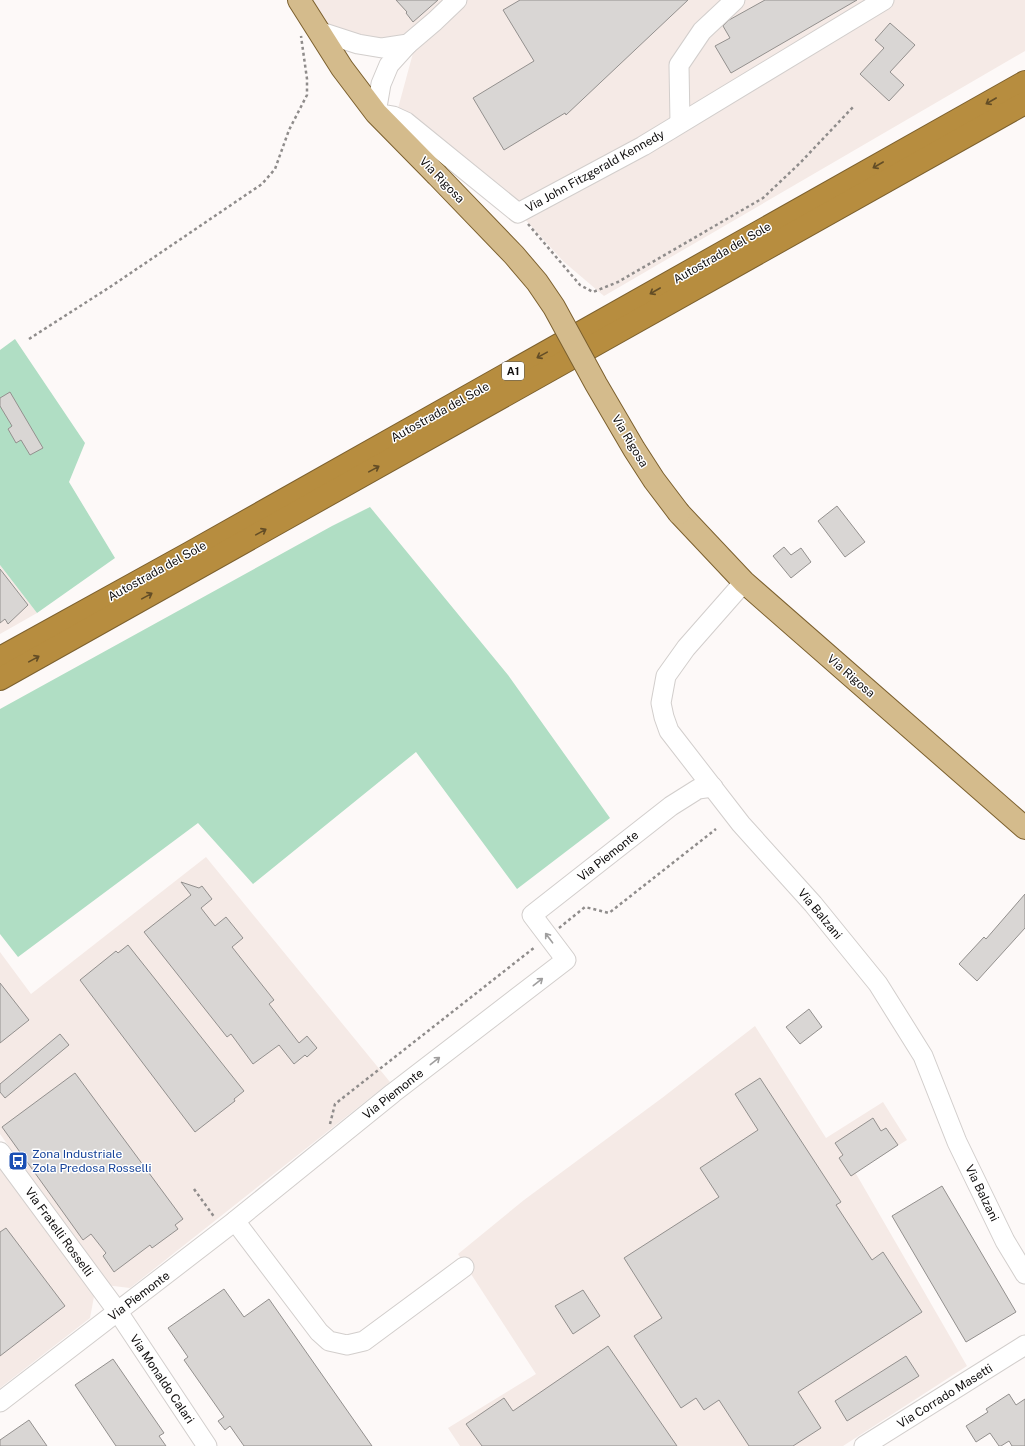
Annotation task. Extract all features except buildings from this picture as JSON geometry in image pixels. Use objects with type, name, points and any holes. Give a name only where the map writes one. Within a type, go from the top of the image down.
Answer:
[{"type":"highway","name":"Autostrada del Sole","points":[[0,658],[204,545],[1025,82]]},
{"type":"highway","name":"Autostrada del Sole","points":[[0,678],[1025,103]]},
{"type":"main road","name":"Via Rigosa","points":[[299,0],[309,31],[342,68],[376,113],[514,254],[537,282],[554,307],[596,384],[634,449],[654,480],[679,513],[744,582],[1025,828]]},
{"type":"street","points":[[376,113],[381,84],[389,65],[408,44],[457,0]]},
{"type":"street","points":[[680,123],[679,65],[702,31],[735,0]]},
{"type":"street","name":"Via John Fitzgerald Kennedy","points":[[376,113],[398,118],[406,122],[518,213],[643,146],[884,0]]},
{"type":"street","points":[[309,31],[358,44],[382,48],[408,44]]},
{"type":"street","name":"Via Balzani","points":[[744,582],[676,661],[666,676],[662,703],[664,717],[670,731],[741,824],[813,904],[878,984],[923,1056],[957,1142],[1005,1241],[1025,1274]]},
{"type":"street","name":"Via Piemonte","points":[[0,1402],[236,1221],[393,1093],[566,960],[532,915],[671,806],[698,789],[713,787]]},
{"type":"street","name":"Via Fratelli Rosselli","points":[[0,1152],[118,1312]]},
{"type":"street","points":[[236,1221],[319,1332],[329,1341],[347,1345],[364,1341],[464,1267]]},
{"type":"street","name":"Via Monaldo Calari","points":[[118,1312],[207,1446]]},
{"type":"street","name":"Via Corrado Masetti","points":[[864,1446],[1025,1345]]},
{"type":"path","points":[[29,339],[113,285],[262,184],[275,169],[289,130],[307,95],[308,78],[304,50],[309,31]]},
{"type":"path","points":[[518,213],[580,285],[593,292],[618,282],[763,198],[800,163],[854,106]]},
{"type":"path","points":[[558,928],[585,907],[609,913],[716,829]]},
{"type":"path","points":[[329,1130],[335,1104],[536,947]]},
{"type":"path","points":[[194,1189],[216,1220],[211,1224]]},
{"type":"shaded area","points":[[297,0],[1025,0],[1025,51],[604,296],[564,262],[500,192],[397,112],[416,42],[365,45],[330,30]]},
{"type":"shaded area","points":[[0,565],[37,613],[0,634]]},
{"type":"shaded area","points":[[206,857],[390,1082],[130,1288],[105,1285],[0,1134],[0,952],[31,994]]},
{"type":"shaded area","points":[[755,1026],[826,1138],[883,1102],[907,1140],[855,1172],[967,1366],[843,1446],[460,1446],[448,1428],[536,1374],[458,1254],[524,1200],[662,1098]]},
{"type":"shaded area","points":[[0,1166],[95,1291],[90,1318],[0,1388]]},
{"type":"green space","points":[[15,339],[85,443],[69,482],[115,558],[37,613],[0,565],[0,350]]},
{"type":"green space","points":[[370,507],[508,675],[610,818],[517,889],[416,752],[253,884],[198,823],[18,957],[0,934],[0,709],[332,526]]},
{"type":"place","name":"Zona Industriale Zola Predosa Rosselli","points":[[18,1161]]}]
